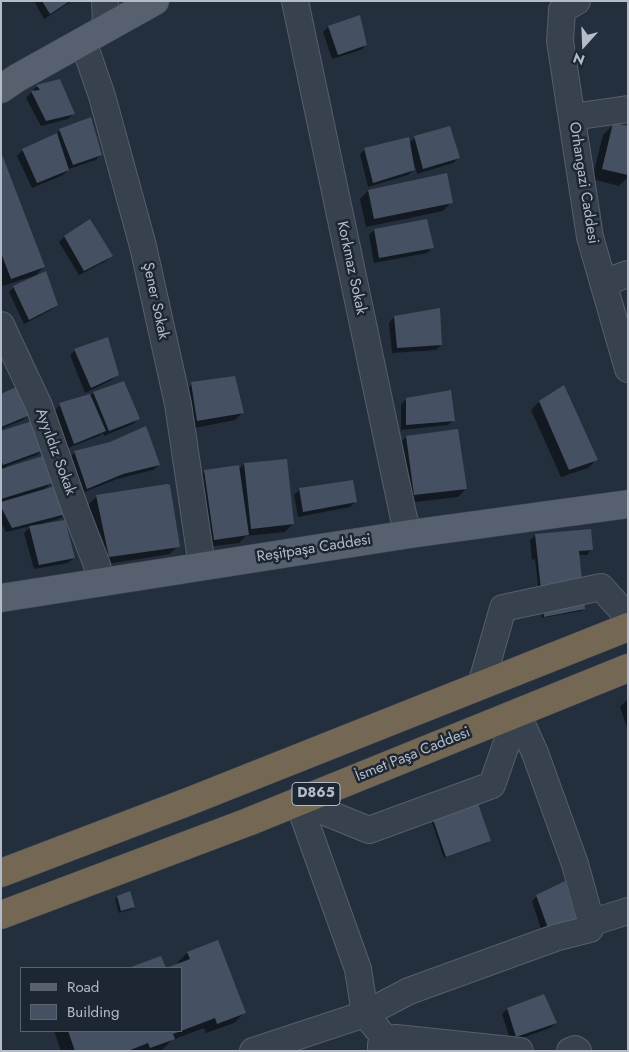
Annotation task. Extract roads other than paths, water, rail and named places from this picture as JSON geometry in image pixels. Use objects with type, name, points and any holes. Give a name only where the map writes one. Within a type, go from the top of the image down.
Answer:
[{"type":"highway","name":"D865","points":[[1,873],[190,801],[628,627]]},
{"type":"highway","name":"İsmet Paşa Caddesi","points":[[1,915],[248,822],[628,668]]},
{"type":"main road","points":[[1,89],[17,78],[155,1]]},
{"type":"main road","name":"Reşitpaşa Caddesi","points":[[1,598],[410,534],[628,504]]},
{"type":"street","points":[[93,36],[106,19],[106,1]]},
{"type":"street","name":"Korkmaz Sokak","points":[[295,1],[404,519],[410,534]]},
{"type":"street","name":"Orhangazi Caddesi","points":[[577,1],[562,10],[560,41],[590,237],[628,369]]},
{"type":"street","name":"Şener Sokak","points":[[93,36],[102,96],[143,246],[178,404],[202,566]]},
{"type":"street","points":[[572,117],[628,109]]},
{"type":"street","points":[[603,283],[628,274]]},
{"type":"street","name":"Ayyıldız Sokak","points":[[1,325],[39,406],[102,582]]},
{"type":"street","points":[[481,685],[504,608],[601,587],[628,617]]},
{"type":"street","points":[[298,801],[369,830],[492,785],[517,713]]},
{"type":"street","points":[[517,713],[535,753],[575,864],[588,911],[594,922]]},
{"type":"street","points":[[298,801],[358,970],[365,1014],[385,1046],[396,1038],[520,1051]]},
{"type":"street","points":[[253,1051],[365,1014],[409,991],[555,938],[590,929],[594,922],[628,911]]},
{"type":"street","points":[[570,1051],[575,1049],[578,1051]]}]
